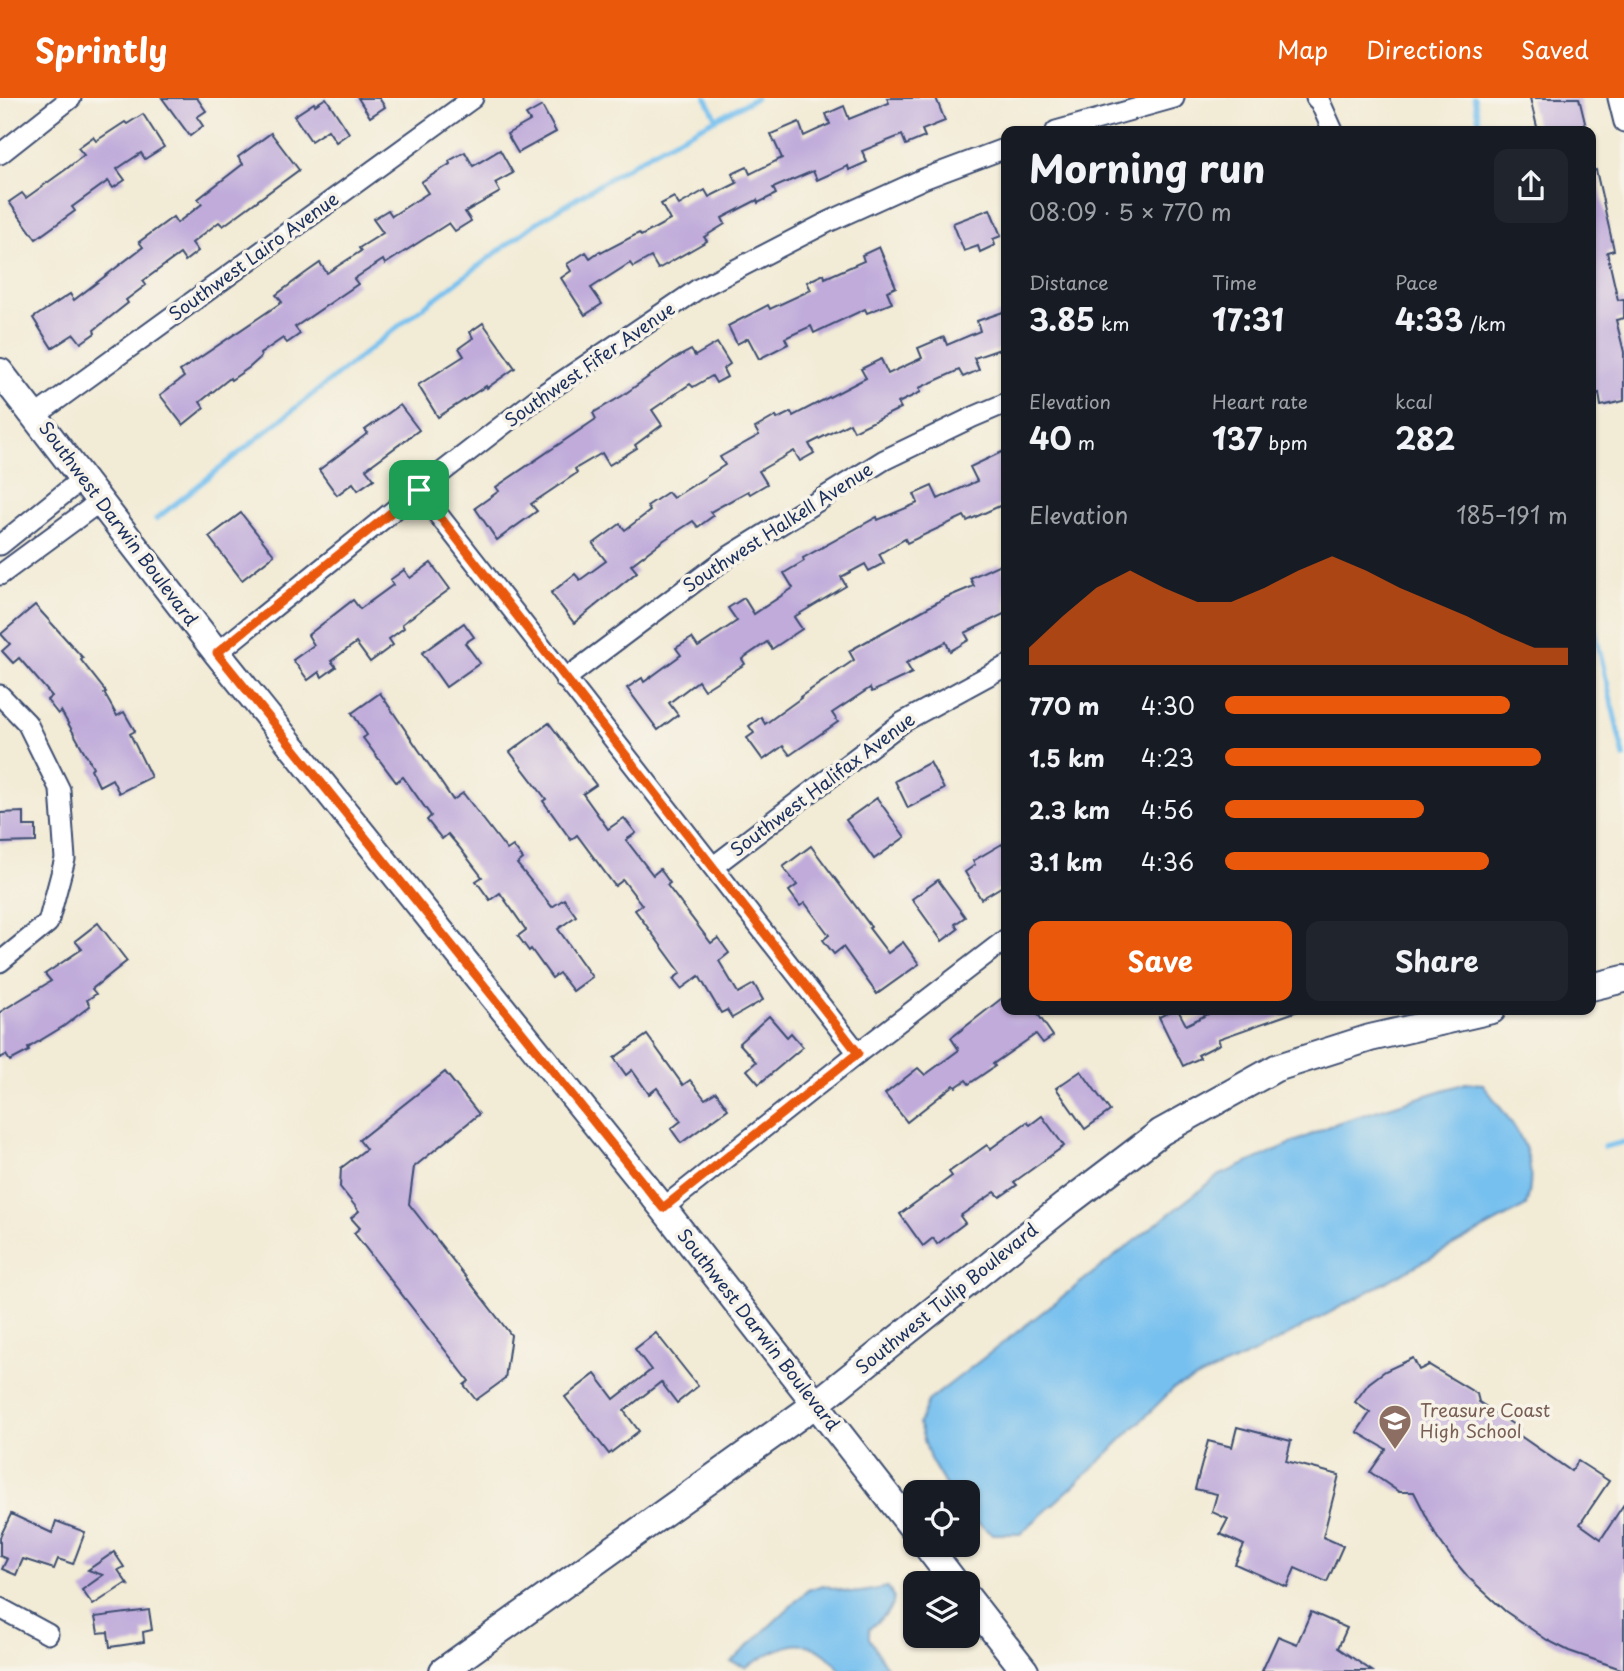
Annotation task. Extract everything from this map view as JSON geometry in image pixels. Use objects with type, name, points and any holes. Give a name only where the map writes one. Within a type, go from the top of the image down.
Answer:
[{"type":"street","points":[[0,154],[71,98]]},
{"type":"street","name":"Southwest Lairo Avenue","points":[[35,416],[473,98]]},
{"type":"street","points":[[1074,126],[1174,98]]},
{"type":"street","points":[[1316,98],[1332,126]]},
{"type":"street","points":[[1618,98],[1624,122]]},
{"type":"street","name":"Southwest Fifer Avenue","points":[[217,653],[539,397],[698,289],[828,222],[923,179],[1001,150]]},
{"type":"street","name":"Southwest Darwin Boulevard","points":[[0,372],[217,653],[663,1208],[903,1516]]},
{"type":"street","name":"Southwest Halkell Avenue","points":[[565,678],[728,557],[850,480],[973,416],[1001,406]]},
{"type":"street","points":[[0,545],[82,479]]},
{"type":"street","points":[[419,490],[858,1053]]},
{"type":"street","points":[[1,572],[99,502]]},
{"type":"street","name":"Southwest Halifax Avenue","points":[[714,866],[904,722],[1001,669]]},
{"type":"street","points":[[0,695],[27,723],[60,790],[65,859],[48,923],[0,962]]},
{"type":"street","points":[[663,1208],[1001,944]]},
{"type":"street","points":[[1596,985],[1624,979]]},
{"type":"street","name":"Southwest Tulip Boulevard","points":[[443,1671],[816,1404],[1065,1205],[1161,1132],[1276,1068],[1370,1038],[1470,1015]]},
{"type":"street","points":[[935,1557],[946,1571]]},
{"type":"street","points":[[0,1608],[48,1634]]},
{"type":"street","points":[[980,1613],[1025,1671]]},
{"type":"water","points":[[1466,1083],[1483,1084],[1514,1127],[1527,1154],[1530,1186],[1526,1206],[1259,1351],[1174,1388],[1092,1469],[1020,1534],[993,1534],[980,1525],[980,1480],[942,1480],[930,1459],[919,1424],[928,1401],[1218,1176],[1337,1123]]},
{"type":"water","points":[[823,1585],[855,1592],[887,1587],[894,1597],[893,1604],[869,1629],[869,1638],[889,1671],[841,1671],[818,1649],[807,1645],[785,1647],[746,1667],[731,1662],[808,1590]]},
{"type":"building","points":[[162,98],[197,98],[206,111],[197,117],[203,126],[190,136]]},
{"type":"building","points":[[326,98],[349,133],[336,142],[328,130],[311,141],[294,116]]},
{"type":"building","points":[[358,98],[379,98],[385,107],[370,117]]},
{"type":"building","points":[[887,98],[936,98],[945,121],[922,130],[925,137],[906,145],[902,135],[862,151],[867,162],[849,170],[848,166],[817,180],[813,171],[773,188],[776,194],[758,203],[757,200],[722,218],[725,224],[704,237],[707,241],[658,269],[651,257],[633,267],[630,263],[591,288],[602,304],[585,315],[561,278],[571,271],[567,264],[586,252],[590,258],[670,220],[661,204],[674,197],[679,205],[705,190],[709,197],[737,183],[732,174],[747,167],[750,174],[782,158],[771,134],[799,122],[804,136],[830,124],[826,114],[844,106],[849,119],[889,103]]},
{"type":"building","points":[[1530,98],[1579,98],[1586,126],[1537,126]]},
{"type":"building","points":[[542,106],[556,132],[518,153],[507,134],[530,121],[526,115]]},
{"type":"building","points":[[143,114],[164,147],[145,159],[141,153],[117,169],[125,180],[113,188],[108,181],[72,207],[75,211],[36,239],[9,202],[22,193],[26,198],[65,170],[84,155],[78,148],[93,137],[96,141]]},
{"type":"building","points":[[271,133],[299,170],[223,226],[219,222],[192,243],[198,251],[185,261],[180,254],[143,281],[146,285],[94,330],[95,333],[81,343],[74,334],[52,348],[33,318],[70,294],[74,300],[143,247],[139,242],[173,217],[177,223],[202,204],[198,199],[243,164],[238,157]]},
{"type":"building","points":[[500,150],[513,173],[495,183],[500,192],[465,212],[471,221],[455,231],[449,223],[385,264],[383,260],[354,279],[358,284],[295,327],[300,334],[287,343],[283,338],[260,354],[261,357],[250,367],[231,380],[230,378],[200,402],[204,408],[183,425],[160,395],[184,377],[180,371],[282,302],[276,295],[320,263],[327,273],[361,251],[359,248],[383,233],[373,219],[388,210],[392,216],[428,193],[421,182],[450,164],[449,161],[465,152],[473,166]]},
{"type":"building","points":[[1596,170],[1614,250],[1607,252],[1618,300],[1624,299],[1624,318],[1616,320],[1624,352],[1624,401],[1601,406],[1599,393],[1596,394]]},
{"type":"building","points":[[990,209],[1001,236],[993,239],[995,245],[980,252],[978,246],[964,251],[953,223]]},
{"type":"building","points":[[879,247],[896,287],[887,291],[892,303],[867,313],[865,309],[814,333],[811,326],[785,338],[788,344],[759,359],[748,338],[737,344],[728,326],[768,305],[770,309],[811,290],[807,282],[824,274],[825,278],[864,261],[862,255]]},
{"type":"building","points":[[1001,313],[1001,349],[974,358],[979,370],[963,377],[959,370],[919,388],[921,392],[898,403],[901,408],[854,431],[850,423],[809,444],[814,453],[800,461],[794,451],[759,471],[767,484],[710,512],[713,516],[698,527],[693,521],[664,540],[631,565],[637,572],[574,623],[551,593],[575,574],[580,580],[606,561],[593,544],[620,524],[625,530],[650,511],[647,506],[668,492],[673,498],[725,465],[720,457],[759,435],[755,428],[776,416],[777,419],[791,412],[793,416],[866,378],[861,369],[881,359],[888,374],[922,358],[918,348],[944,337],[947,345],[980,331],[977,321]]},
{"type":"building","points":[[483,323],[515,368],[438,417],[418,385],[464,356],[459,348],[473,338],[470,332]]},
{"type":"building","points":[[717,343],[730,364],[723,369],[727,377],[716,383],[712,376],[693,387],[690,384],[652,410],[662,425],[635,445],[637,448],[609,465],[602,453],[575,469],[577,473],[531,504],[537,511],[497,540],[475,508],[499,491],[496,487],[596,419],[593,413],[672,360],[691,350],[695,356]]},
{"type":"building","points":[[400,405],[419,430],[366,469],[374,479],[358,490],[353,483],[337,495],[319,470],[368,433],[365,430]]},
{"type":"building","points":[[1001,452],[1001,505],[967,521],[964,516],[907,543],[905,539],[879,554],[884,563],[869,571],[865,564],[841,577],[846,586],[794,617],[802,629],[772,649],[767,642],[742,659],[745,664],[704,690],[698,681],[669,703],[678,715],[658,730],[627,688],[642,678],[644,682],[681,655],[676,648],[692,638],[698,647],[737,621],[728,608],[744,598],[754,614],[793,588],[784,573],[804,561],[803,558],[877,517],[878,520],[918,503],[914,494],[932,486],[938,499],[977,481],[970,467]]},
{"type":"building","points":[[241,513],[274,555],[242,580],[209,537]]},
{"type":"building","points":[[431,563],[450,589],[402,624],[404,628],[389,639],[393,645],[370,662],[356,643],[331,661],[336,667],[322,677],[319,672],[308,680],[293,660],[314,645],[308,635],[353,600],[360,609],[393,585],[390,580],[404,570],[410,578]]},
{"type":"building","points":[[1000,564],[1001,615],[965,633],[969,640],[950,651],[946,642],[906,663],[912,673],[872,692],[870,688],[832,713],[838,722],[790,755],[783,746],[763,760],[747,738],[754,733],[749,726],[761,717],[765,724],[854,660],[849,651],[945,598],[974,586],[970,578]]},
{"type":"building","points":[[35,605],[83,658],[81,660],[106,692],[104,693],[117,716],[124,712],[135,731],[130,734],[151,777],[119,793],[112,779],[99,786],[91,769],[93,767],[61,711],[58,714],[47,700],[52,696],[19,658],[13,663],[2,651],[10,644],[1,634]]},
{"type":"building","points":[[464,623],[474,637],[465,643],[480,663],[446,687],[422,653]]},
{"type":"building","points":[[380,693],[453,800],[463,793],[507,850],[513,846],[523,859],[517,864],[552,907],[564,899],[576,916],[558,929],[592,977],[573,991],[559,973],[552,978],[531,949],[529,951],[518,936],[526,930],[500,893],[490,900],[476,881],[482,877],[459,847],[448,834],[442,839],[427,820],[431,816],[403,777],[396,782],[363,738],[367,735],[352,713]]},
{"type":"building","points":[[549,723],[596,785],[583,794],[608,829],[624,818],[636,833],[626,840],[653,875],[660,869],[670,883],[667,885],[711,943],[718,938],[729,953],[719,961],[738,993],[754,984],[763,1000],[732,1018],[727,1010],[721,1013],[699,976],[681,989],[673,979],[681,973],[635,910],[642,905],[623,880],[615,886],[577,835],[571,840],[543,801],[546,799],[510,752]]},
{"type":"building","points":[[930,762],[944,789],[908,808],[895,781]]},
{"type":"building","points":[[877,798],[905,837],[874,859],[846,820]]},
{"type":"building","points":[[24,812],[24,826],[36,826],[36,842],[0,843],[0,813]]},
{"type":"building","points":[[1001,845],[1001,887],[981,899],[965,872],[975,865],[973,861]]},
{"type":"building","points":[[811,846],[888,953],[903,942],[919,964],[877,994],[843,947],[834,954],[823,940],[829,935],[805,903],[800,906],[789,891],[797,885],[783,867]]},
{"type":"building","points":[[938,880],[965,917],[955,924],[958,929],[942,941],[912,899]]},
{"type":"building","points":[[98,923],[127,961],[92,989],[96,994],[87,1000],[90,1006],[64,1026],[10,1061],[6,1055],[0,1058],[0,1012],[51,981],[45,974],[82,949],[75,941]]},
{"type":"building","points":[[1001,999],[1001,1015],[1038,1015],[1053,1036],[1043,1043],[1036,1034],[969,1084],[966,1080],[956,1087],[954,1085],[907,1122],[885,1094],[918,1068],[925,1075],[959,1050],[951,1038]]},
{"type":"building","points":[[1181,1015],[1186,1025],[1206,1015],[1287,1015],[1218,1039],[1220,1044],[1183,1066],[1159,1017]]},
{"type":"building","points":[[769,1016],[787,1037],[791,1033],[803,1047],[759,1084],[747,1070],[756,1062],[739,1043]]},
{"type":"building","points":[[647,1035],[683,1085],[690,1080],[705,1099],[716,1092],[728,1109],[681,1143],[671,1129],[681,1121],[657,1088],[649,1094],[632,1070],[626,1075],[614,1058]]},
{"type":"building","points":[[1081,1071],[1110,1111],[1085,1129],[1056,1088]]},
{"type":"building","points":[[445,1072],[479,1114],[414,1167],[409,1204],[511,1335],[505,1379],[476,1400],[464,1385],[469,1381],[354,1233],[360,1228],[351,1218],[359,1211],[340,1187],[341,1168],[366,1149],[359,1140]]},
{"type":"building","points":[[1042,1116],[1064,1146],[1014,1182],[1017,1185],[1000,1197],[995,1192],[960,1216],[965,1223],[937,1244],[933,1238],[923,1246],[900,1214],[952,1176],[949,1172],[987,1145],[990,1149],[1027,1122],[1030,1125]]},
{"type":"building","points":[[656,1333],[698,1386],[677,1403],[661,1382],[624,1411],[639,1431],[609,1454],[565,1397],[595,1374],[614,1399],[651,1370],[635,1349]]},
{"type":"building","points":[[1413,1358],[1419,1370],[1429,1365],[1477,1394],[1479,1402],[1520,1429],[1516,1433],[1571,1471],[1578,1461],[1609,1481],[1580,1524],[1601,1539],[1624,1504],[1624,1670],[1569,1651],[1547,1640],[1505,1611],[1468,1577],[1452,1558],[1437,1537],[1414,1492],[1399,1492],[1370,1472],[1386,1449],[1357,1432],[1370,1413],[1355,1402],[1369,1383],[1385,1371]]},
{"type":"building","points":[[1237,1427],[1291,1441],[1286,1461],[1339,1475],[1323,1537],[1343,1546],[1327,1582],[1295,1568],[1287,1587],[1235,1564],[1244,1545],[1220,1534],[1228,1519],[1212,1512],[1217,1494],[1195,1489],[1208,1441],[1232,1447]]},
{"type":"building","points":[[11,1514],[52,1533],[56,1521],[85,1532],[73,1564],[58,1559],[54,1569],[23,1559],[16,1575],[2,1569],[7,1559],[0,1556],[0,1537]]},
{"type":"building","points":[[114,1552],[124,1567],[118,1570],[128,1585],[125,1584],[93,1605],[82,1590],[103,1575],[88,1570]]},
{"type":"building","points":[[149,1610],[152,1630],[143,1632],[144,1642],[110,1647],[108,1632],[98,1633],[95,1617]]},
{"type":"building","points":[[1311,1612],[1347,1628],[1338,1648],[1372,1671],[1262,1671],[1278,1636],[1297,1644]]},
{"type":"waterway","points":[[706,98],[717,119]]},
{"type":"waterway","points":[[156,519],[410,317],[536,223],[654,151],[756,98]]},
{"type":"waterway","points":[[1474,98],[1480,126]]},
{"type":"waterway","points":[[1596,635],[1624,757]]},
{"type":"waterway","points":[[1604,1147],[1624,1142]]},
{"type":"place","name":"Treasure Coast High School","points":[[1395,1451]]},
{"type":"route","points":[[419,490],[858,1053],[663,1208],[217,653],[419,490]]}]
